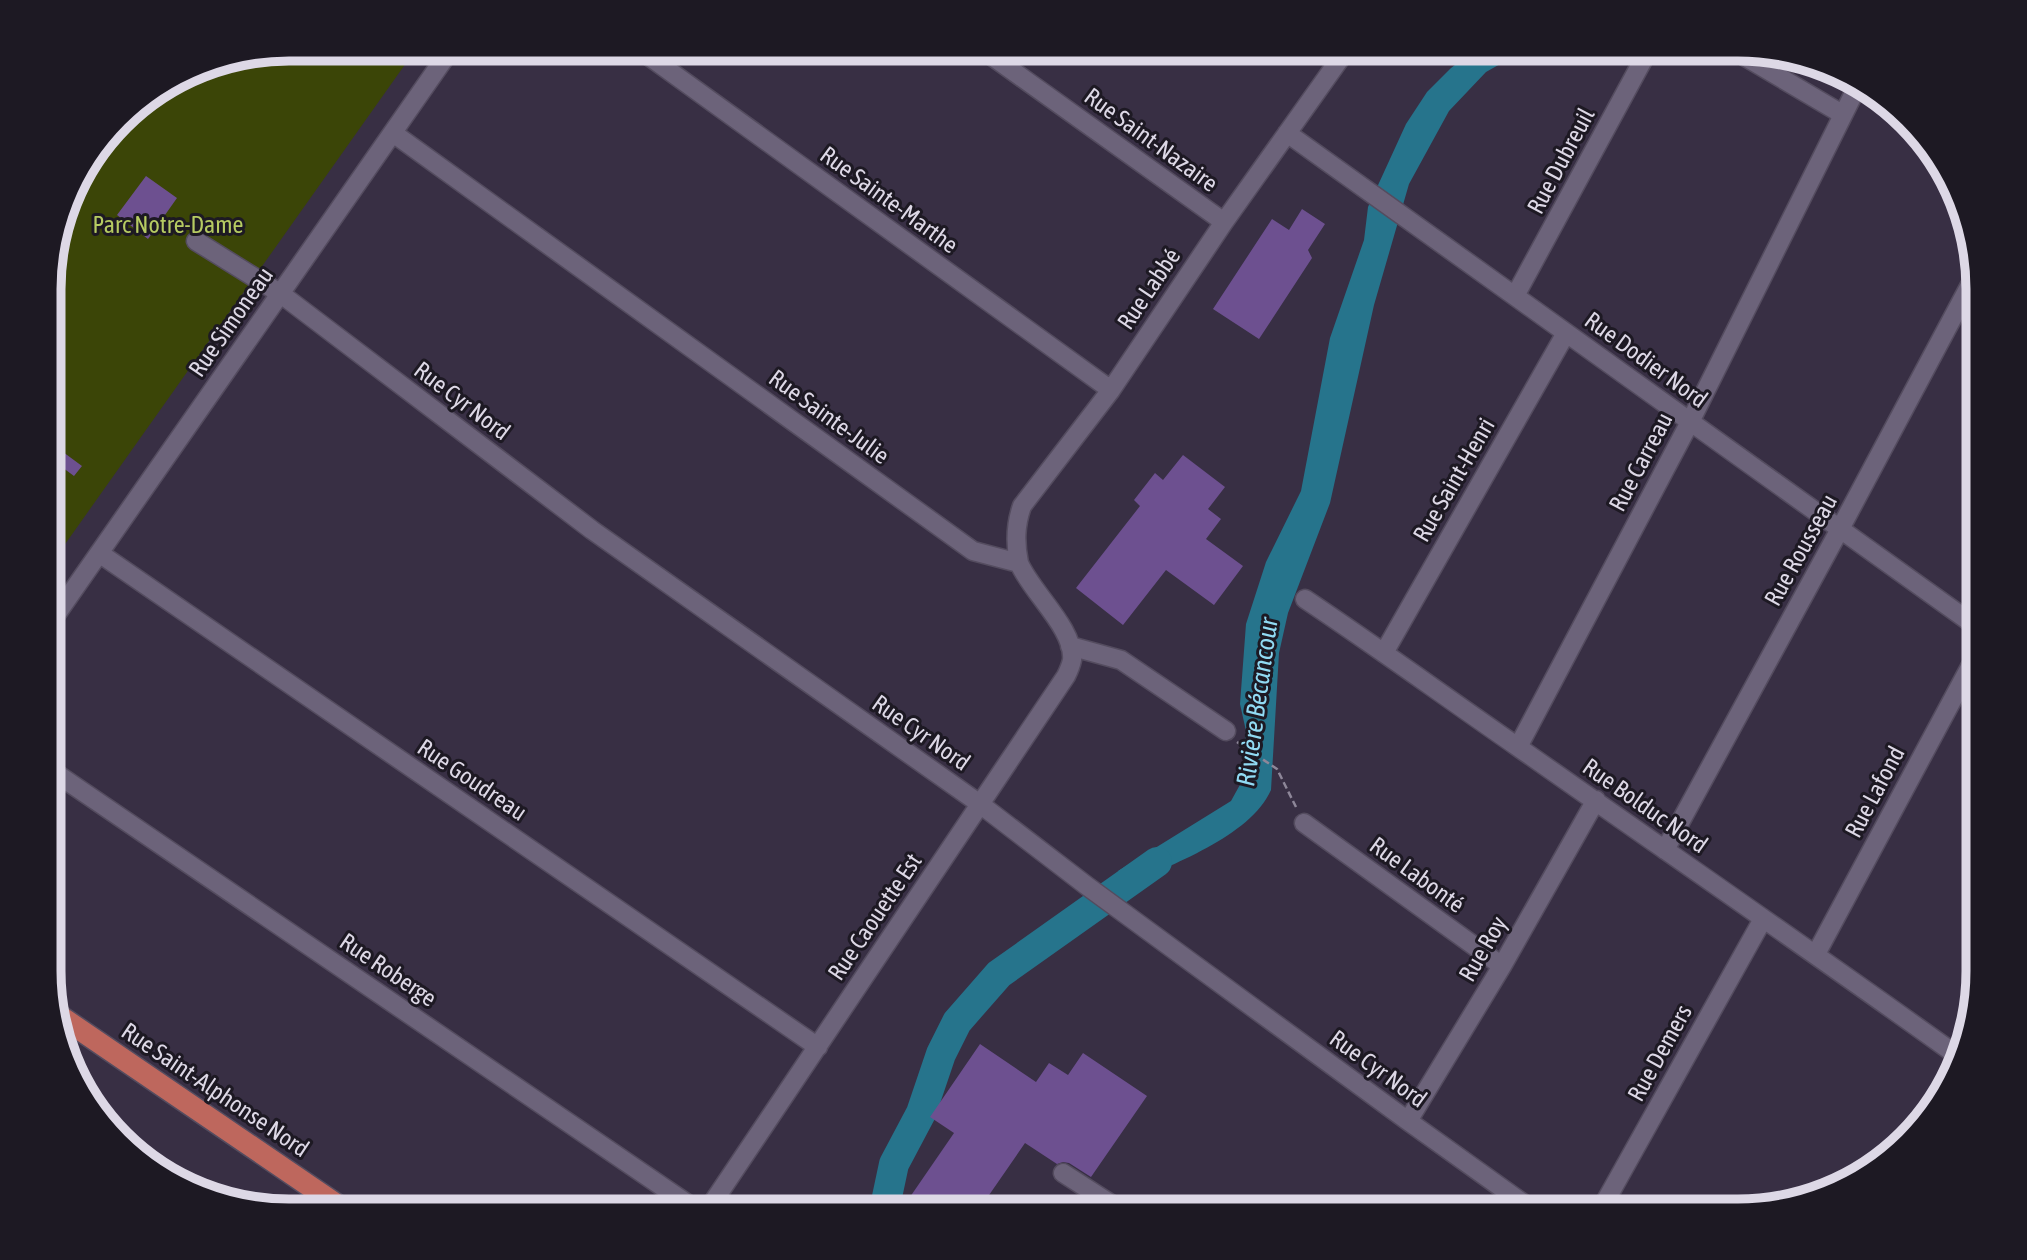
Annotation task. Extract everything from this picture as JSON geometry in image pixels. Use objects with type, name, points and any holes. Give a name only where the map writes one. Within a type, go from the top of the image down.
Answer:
[{"type":"main road","name":"Rue Saint-Alphonse Nord","points":[[67,1021],[328,1199]]},
{"type":"street","name":"Rue Simoneau","points":[[61,608],[443,61]]},
{"type":"street","name":"Rue Sainte-Marthe","points":[[656,61],[1111,390]]},
{"type":"street","name":"Rue Saint-Nazaire","points":[[999,61],[1224,222]]},
{"type":"street","name":"Rue Labbé","points":[[1018,564],[1016,523],[1022,506],[1111,390],[1335,61]]},
{"type":"street","name":"Rue Dubreuil","points":[[1515,296],[1642,61]]},
{"type":"street","points":[[1754,62],[1842,114]]},
{"type":"street","name":"Rue Carreau","points":[[1518,747],[1690,422],[1853,93]]},
{"type":"street","name":"Rue Sainte-Julie","points":[[393,133],[973,551],[1018,564]]},
{"type":"street","name":"Rue Dodier Nord","points":[[1287,133],[1965,618]]},
{"type":"street","name":"Rue Cyr Nord","points":[[196,241],[281,294],[592,530],[980,804],[1087,886],[1516,1198]]},
{"type":"street","name":"Rue Rousseau","points":[[1665,850],[1965,295]]},
{"type":"street","name":"Rue Saint-Henri","points":[[1385,652],[1566,332]]},
{"type":"street","name":"Rue Goudreau","points":[[99,553],[817,1047]]},
{"type":"street","points":[[1018,564],[1063,630],[1070,646],[1121,660],[1229,735]]},
{"type":"street","name":"Rue Bolduc Nord","points":[[1305,599],[1385,652],[1951,1051]]},
{"type":"street","name":"Rue Caouette Est","points":[[715,1199],[1066,677],[1072,660],[1070,646]]},
{"type":"street","name":"Rue Lafond","points":[[1816,954],[1965,678]]},
{"type":"street","name":"Rue Roberge","points":[[61,777],[680,1199]]},
{"type":"street","name":"Rue Roy","points":[[1408,1121],[1502,967],[1596,800]]},
{"type":"street","name":"Rue Labonté","points":[[1304,823],[1502,967]]},
{"type":"street","name":"Rue Demers","points":[[1607,1198],[1763,919]]},
{"type":"street","points":[[1063,1173],[1103,1198]]},
{"type":"path","points":[[1229,735],[1277,769],[1304,823]]},
{"type":"green space","name":"Parc Notre-Dame","points":[[289,61],[407,61],[61,550],[63,259],[73,216],[100,162],[139,118],[162,100],[216,73],[259,63]]},
{"type":"water","points":[[1460,61],[1506,61],[1486,72],[1449,111],[1409,184],[1374,305],[1330,503],[1288,613],[1279,653],[1271,790],[1261,807],[1227,835],[1185,859],[1125,886],[1118,871],[1231,801],[1242,781],[1246,731],[1240,704],[1246,624],[1266,562],[1301,491],[1330,338],[1364,240],[1368,207],[1406,124],[1427,92]]},
{"type":"building","points":[[146,176],[177,198],[148,239],[117,215]]},
{"type":"building","points":[[1302,209],[1325,224],[1308,250],[1312,258],[1259,339],[1213,309],[1272,219],[1289,230]]},
{"type":"building","points":[[63,452],[82,466],[74,476],[61,466]]},
{"type":"building","points":[[1183,455],[1225,487],[1208,509],[1221,519],[1206,539],[1243,566],[1214,605],[1166,570],[1123,625],[1076,588],[1140,506],[1134,500],[1155,473],[1163,480]]},
{"type":"building","points":[[980,1044],[1036,1082],[1049,1063],[1068,1075],[1083,1053],[1147,1096],[1091,1177],[1069,1163],[1057,1164],[1025,1143],[987,1199],[910,1197],[954,1133],[930,1117]]},
{"type":"waterway","name":"Rivière Bécancour","points":[[887,1199],[894,1164],[921,1113],[941,1054],[957,1022],[999,974],[1157,862]]}]
